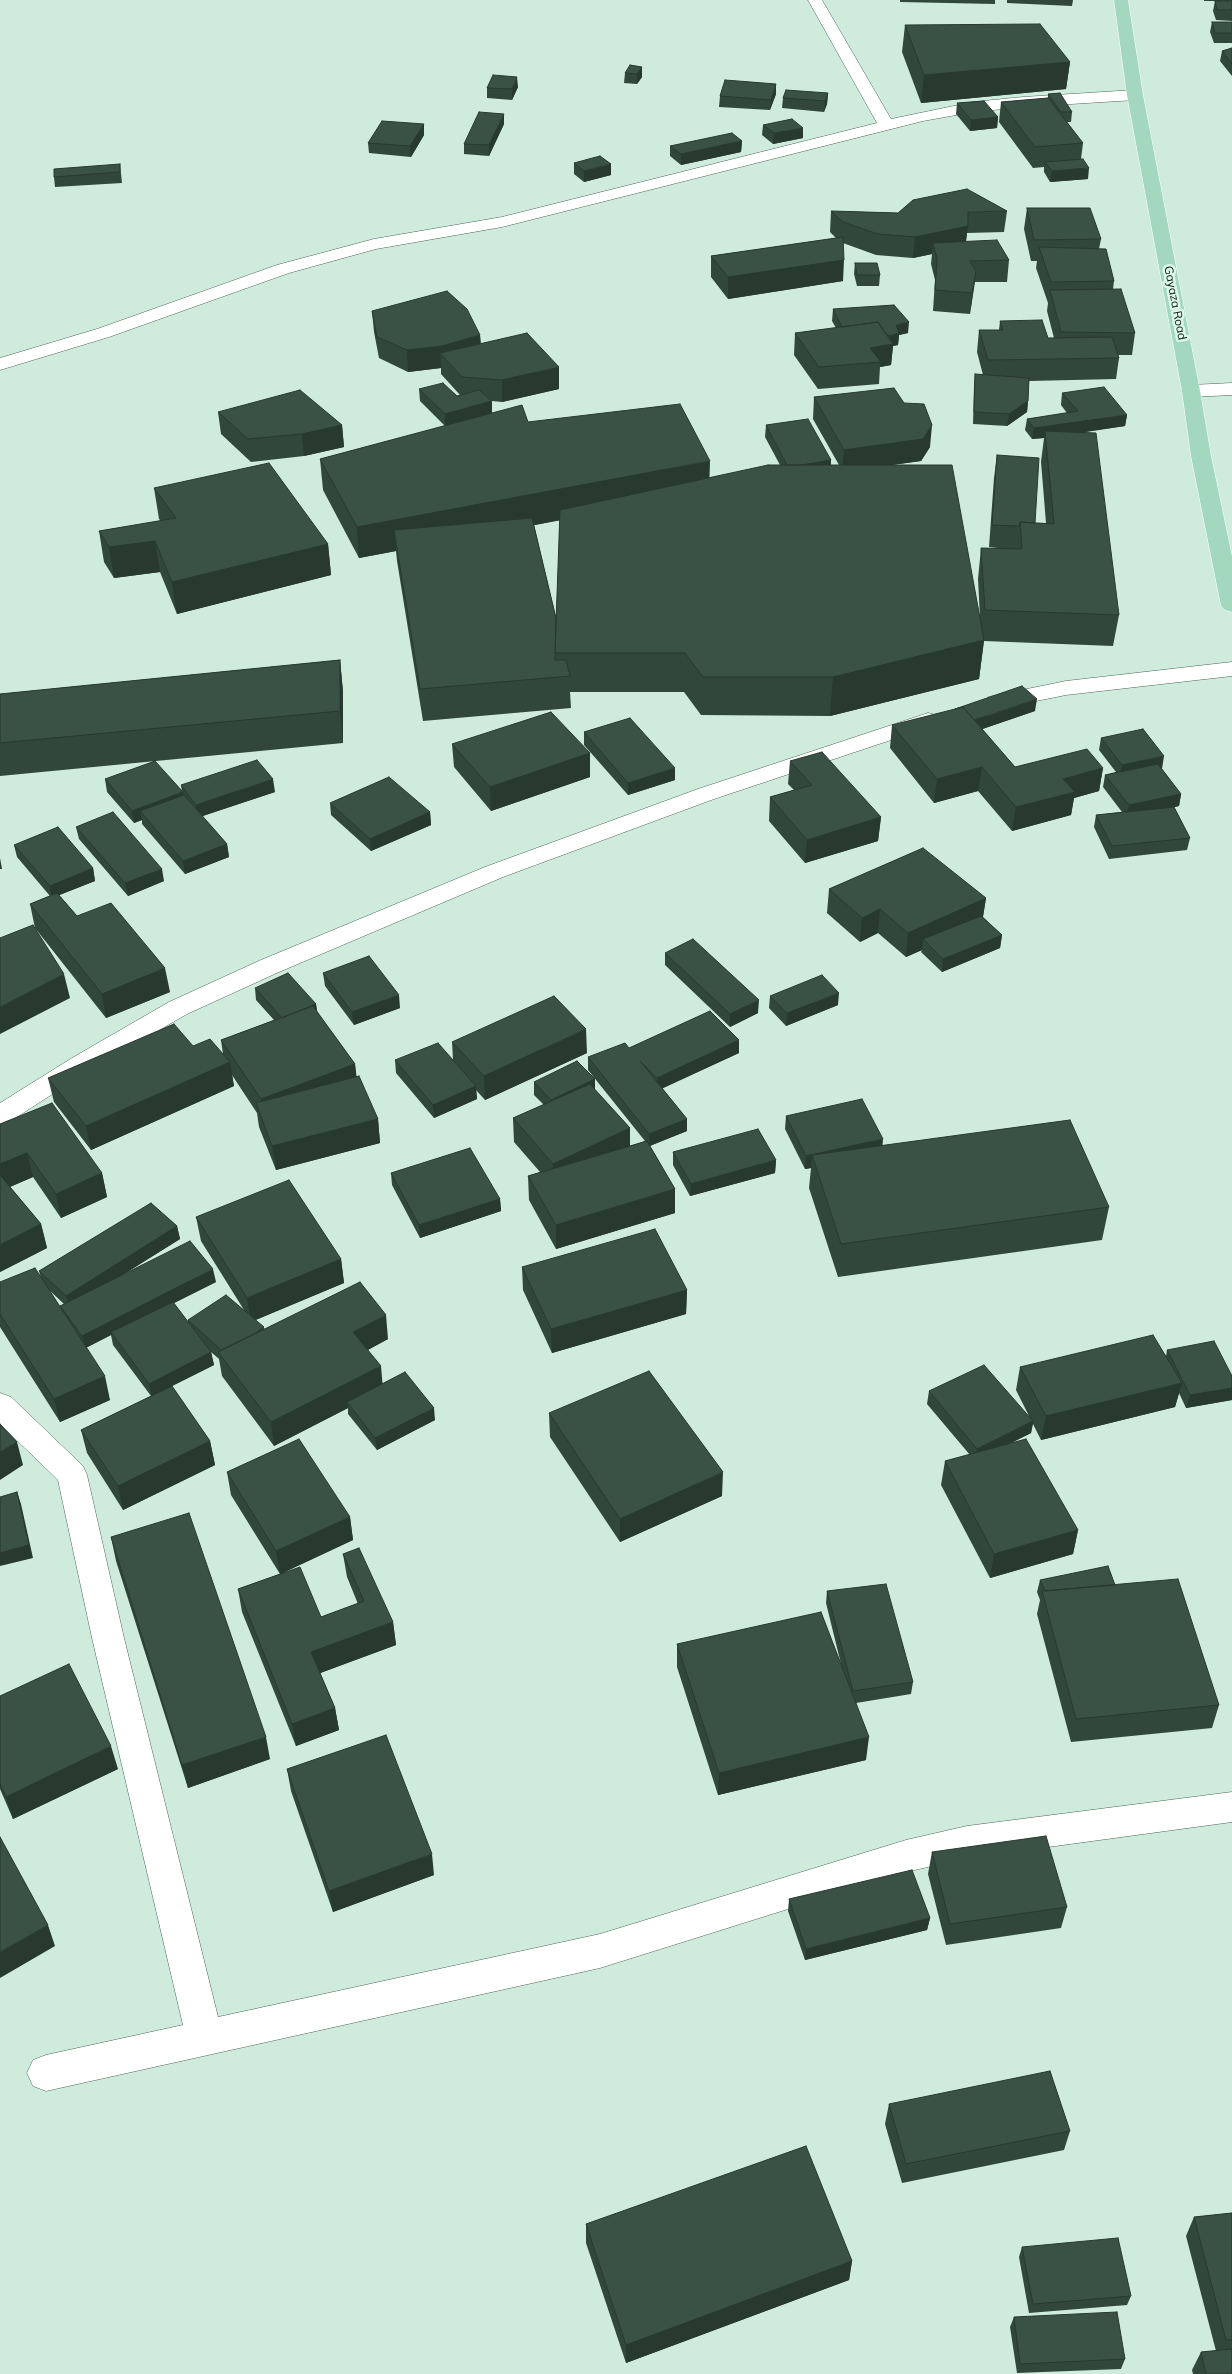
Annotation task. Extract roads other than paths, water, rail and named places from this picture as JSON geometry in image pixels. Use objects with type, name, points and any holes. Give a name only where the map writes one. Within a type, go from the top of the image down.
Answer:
[{"type":"main road","name":"Gayaza Road","points":[[1120,0],[1134,95],[1191,391],[1201,456],[1232,606]]},
{"type":"street","points":[[815,0],[886,125]]},
{"type":"street","points":[[0,364],[103,333],[283,269],[374,244],[502,222],[886,125],[973,107],[1134,95]]},
{"type":"street","points":[[1191,391],[1232,389]]},
{"type":"street","points":[[974,707],[1066,688],[1232,669]]},
{"type":"street","points":[[0,1115],[81,1064],[178,1008],[270,966],[494,872],[660,811],[880,734],[949,714]]},
{"type":"street","points":[[0,1405],[72,1475],[108,1638],[205,2038]]},
{"type":"street","points":[[46,2073],[600,1951],[906,1856],[967,1842],[1031,1832],[1232,1807]]}]
